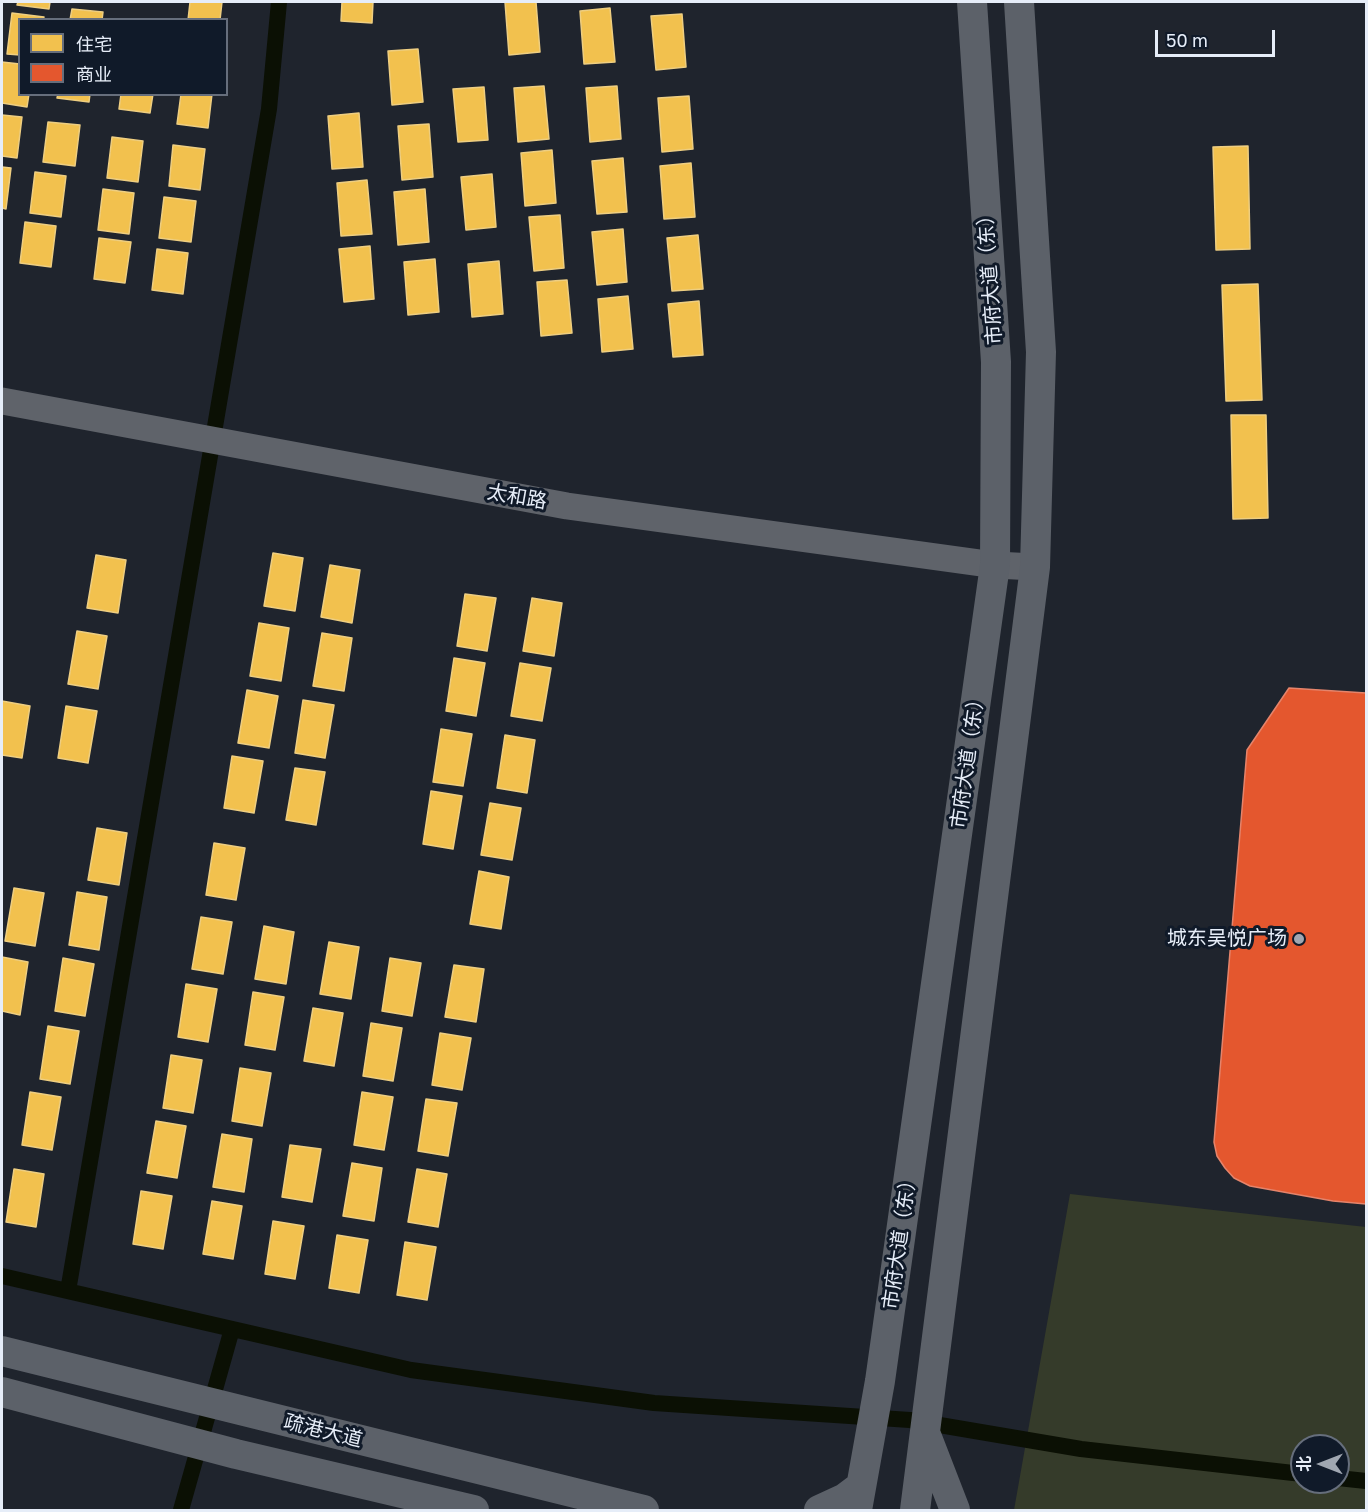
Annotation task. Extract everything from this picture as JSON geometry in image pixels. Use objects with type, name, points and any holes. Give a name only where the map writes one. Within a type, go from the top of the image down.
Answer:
[{"type":"main road","name":"市府大道（东）","points":[[861,1487],[880,1381],[995,565],[996,362],[972,2]]},
{"type":"main road","points":[[915,1510],[1035,567],[1041,352],[1019,2]]},
{"type":"main road","name":"疏港大道","points":[[2,1351],[644,1510]]},
{"type":"main road","points":[[2,1392],[236,1454],[474,1510]]},
{"type":"main road","points":[[924,1428],[930,1449],[955,1510]]},
{"type":"main road","points":[[819,1510],[845,1498],[861,1487]]},
{"type":"street","name":"太和路","points":[[2,401],[567,506],[995,565],[1035,567]]},
{"type":"green space","points":[[1070,1194],[1366,1227],[1366,1510],[1014,1510]]},
{"type":"building: 住宅","points":[[18,2],[50,2],[49,9],[17,5]]},
{"type":"building: 住宅","points":[[190,2],[222,2],[220,18],[188,18]]},
{"type":"building: 住宅","points":[[342,2],[373,2],[372,23],[341,21]]},
{"type":"building: 住宅","points":[[505,2],[536,2],[540,52],[509,55]]},
{"type":"building: 住宅","points":[[610,8],[615,62],[584,64],[580,11]]},
{"type":"building: 住宅","points":[[72,9],[103,12],[102,18],[70,18]]},
{"type":"building: 住宅","points":[[12,13],[44,17],[18,18],[18,55],[7,54]]},
{"type":"building: 住宅","points":[[682,14],[686,67],[656,70],[651,16]]},
{"type":"building: 住宅","points":[[418,49],[423,102],[392,105],[388,51]]},
{"type":"building: 住宅","points":[[2,62],[18,64],[18,96],[29,96],[27,107],[2,103]]},
{"type":"building: 住宅","points":[[544,86],[549,139],[518,142],[514,88]]},
{"type":"building: 住宅","points":[[617,86],[621,139],[590,142],[586,88]]},
{"type":"building: 住宅","points":[[484,87],[488,140],[458,142],[453,89]]},
{"type":"building: 住宅","points":[[58,96],[90,96],[89,102],[57,98]]},
{"type":"building: 住宅","points":[[121,96],[153,96],[150,113],[119,109]]},
{"type":"building: 住宅","points":[[181,96],[212,96],[208,128],[177,124]]},
{"type":"building: 住宅","points":[[689,96],[693,149],[662,152],[658,98]]},
{"type":"building: 住宅","points":[[359,113],[363,167],[332,169],[328,116]]},
{"type":"building: 住宅","points":[[2,115],[22,117],[17,158],[2,156]]},
{"type":"building: 住宅","points":[[48,122],[80,125],[75,166],[43,162]]},
{"type":"building: 住宅","points":[[429,124],[433,177],[402,180],[398,126]]},
{"type":"building: 住宅","points":[[112,137],[143,141],[138,182],[107,178]]},
{"type":"building: 住宅","points":[[173,145],[205,149],[200,190],[169,186]]},
{"type":"building: 住宅","points":[[1248,146],[1250,249],[1216,250],[1213,147]]},
{"type":"building: 住宅","points":[[552,150],[556,203],[525,206],[521,153]]},
{"type":"building: 住宅","points":[[623,158],[627,212],[597,214],[592,161]]},
{"type":"building: 住宅","points":[[691,163],[695,217],[664,219],[660,166]]},
{"type":"building: 住宅","points":[[2,167],[11,168],[6,209],[2,208]]},
{"type":"building: 住宅","points":[[35,172],[66,176],[61,217],[30,213]]},
{"type":"building: 住宅","points":[[492,174],[496,227],[466,230],[461,177]]},
{"type":"building: 住宅","points":[[367,180],[372,234],[341,236],[337,183]]},
{"type":"building: 住宅","points":[[103,189],[134,193],[129,234],[98,230]]},
{"type":"building: 住宅","points":[[425,189],[429,242],[398,245],[394,192]]},
{"type":"building: 住宅","points":[[164,197],[196,201],[191,242],[159,238]]},
{"type":"building: 住宅","points":[[560,215],[564,268],[534,271],[529,217]]},
{"type":"building: 住宅","points":[[25,222],[56,226],[51,267],[20,263]]},
{"type":"building: 住宅","points":[[623,229],[627,282],[597,285],[592,232]]},
{"type":"building: 住宅","points":[[698,235],[703,289],[672,291],[667,238]]},
{"type":"building: 住宅","points":[[99,238],[131,242],[125,283],[94,279]]},
{"type":"building: 住宅","points":[[370,246],[374,299],[344,302],[339,249]]},
{"type":"building: 住宅","points":[[157,249],[188,253],[183,294],[152,290]]},
{"type":"building: 住宅","points":[[435,259],[439,312],[408,315],[404,262]]},
{"type":"building: 住宅","points":[[499,261],[503,314],[472,317],[468,264]]},
{"type":"building: 住宅","points":[[567,280],[572,333],[541,336],[537,282]]},
{"type":"building: 住宅","points":[[1258,284],[1262,400],[1226,401],[1222,285]]},
{"type":"building: 住宅","points":[[628,296],[633,349],[602,352],[598,299]]},
{"type":"building: 住宅","points":[[699,301],[703,355],[673,357],[668,304]]},
{"type":"building: 住宅","points":[[1231,415],[1266,415],[1268,518],[1233,519]]},
{"type":"building: 住宅","points":[[273,553],[303,558],[295,611],[264,606]]},
{"type":"building: 住宅","points":[[96,555],[126,560],[118,613],[87,608]]},
{"type":"building: 住宅","points":[[330,565],[360,570],[352,623],[321,617]]},
{"type":"building: 住宅","points":[[465,594],[496,598],[487,651],[457,646]]},
{"type":"building: 住宅","points":[[532,598],[562,603],[554,656],[523,651]]},
{"type":"building: 住宅","points":[[259,623],[289,628],[281,681],[250,676]]},
{"type":"building: 住宅","points":[[77,631],[107,636],[98,689],[68,684]]},
{"type":"building: 住宅","points":[[322,633],[352,638],[344,691],[313,686]]},
{"type":"building: 住宅","points":[[454,658],[485,663],[476,716],[446,711]]},
{"type":"building: 住宅","points":[[520,663],[551,668],[542,721],[511,716]]},
{"type":"building: 住宅","points":[[247,690],[278,696],[269,748],[238,743]]},
{"type":"building: 住宅","points":[[303,700],[334,705],[325,758],[295,753]]},
{"type":"building: 住宅","points":[[2,701],[30,706],[22,758],[2,755]]},
{"type":"building: 住宅","points":[[66,706],[97,711],[88,763],[58,758]]},
{"type":"building: 住宅","points":[[441,729],[472,734],[463,786],[433,782]]},
{"type":"building: 住宅","points":[[505,735],[535,740],[527,793],[497,788]]},
{"type":"building: 住宅","points":[[232,756],[263,761],[254,813],[224,808]]},
{"type":"building: 住宅","points":[[295,768],[325,772],[316,825],[286,820]]},
{"type":"building: 住宅","points":[[431,791],[462,796],[453,849],[423,844]]},
{"type":"building: 住宅","points":[[490,803],[521,808],[512,860],[481,855]]},
{"type":"building: 住宅","points":[[97,828],[127,833],[119,885],[88,880]]},
{"type":"building: 住宅","points":[[214,843],[245,848],[236,900],[206,895]]},
{"type":"building: 住宅","points":[[479,871],[509,877],[501,929],[470,924]]},
{"type":"building: 住宅","points":[[14,888],[44,893],[35,946],[5,941]]},
{"type":"building: 住宅","points":[[77,892],[107,897],[99,950],[69,945]]},
{"type":"building: 住宅","points":[[201,917],[232,922],[223,974],[192,969]]},
{"type":"building: 住宅","points":[[264,926],[294,932],[286,984],[255,979]]},
{"type":"building: 住宅","points":[[329,942],[359,947],[351,999],[320,994]]},
{"type":"building: 住宅","points":[[2,957],[28,962],[20,1015],[2,1011]]},
{"type":"building: 住宅","points":[[63,958],[94,964],[85,1016],[55,1011]]},
{"type":"building: 住宅","points":[[390,958],[421,963],[412,1016],[382,1011]]},
{"type":"building: 住宅","points":[[454,965],[484,969],[476,1022],[445,1017]]},
{"type":"building: 住宅","points":[[186,984],[217,989],[208,1042],[178,1037]]},
{"type":"building: 住宅","points":[[253,992],[284,997],[275,1050],[245,1045]]},
{"type":"building: 住宅","points":[[313,1008],[343,1013],[334,1066],[304,1061]]},
{"type":"building: 住宅","points":[[371,1023],[402,1028],[393,1081],[363,1076]]},
{"type":"building: 住宅","points":[[48,1026],[79,1031],[70,1084],[40,1079]]},
{"type":"building: 住宅","points":[[440,1033],[471,1038],[462,1090],[432,1085]]},
{"type":"building: 住宅","points":[[171,1055],[202,1060],[193,1113],[163,1108]]},
{"type":"building: 住宅","points":[[240,1068],[271,1073],[262,1126],[232,1121]]},
{"type":"building: 住宅","points":[[30,1092],[61,1097],[52,1150],[22,1145]]},
{"type":"building: 住宅","points":[[362,1092],[393,1097],[384,1150],[354,1145]]},
{"type":"building: 住宅","points":[[426,1099],[457,1103],[448,1156],[418,1151]]},
{"type":"building: 住宅","points":[[156,1121],[186,1126],[177,1178],[147,1173]]},
{"type":"building: 住宅","points":[[222,1134],[252,1139],[244,1192],[213,1187]]},
{"type":"building: 住宅","points":[[290,1145],[321,1149],[312,1202],[282,1197]]},
{"type":"building: 住宅","points":[[352,1163],[382,1168],[374,1221],[343,1216]]},
{"type":"building: 住宅","points":[[14,1169],[44,1174],[36,1227],[6,1222]]},
{"type":"building: 住宅","points":[[417,1169],[447,1174],[438,1227],[408,1222]]},
{"type":"building: 住宅","points":[[141,1191],[172,1196],[163,1249],[133,1244]]},
{"type":"building: 住宅","points":[[212,1201],[242,1206],[233,1259],[203,1254]]},
{"type":"building: 住宅","points":[[273,1221],[304,1226],[295,1279],[265,1274]]},
{"type":"building: 住宅","points":[[337,1235],[368,1240],[359,1293],[329,1288]]},
{"type":"building: 住宅","points":[[405,1242],[436,1247],[427,1300],[397,1295]]},
{"type":"building: 商业","name":"城东吴悦广场","points":[[1289,688],[1366,693],[1366,1204],[1333,1201],[1250,1186],[1234,1178],[1225,1168],[1217,1156],[1214,1142],[1247,750]]},
{"type":"waterway","points":[[68,1291],[269,109],[279,2]]},
{"type":"waterway","points":[[2,1276],[411,1370],[654,1403],[910,1420],[1081,1449],[1290,1473]]},
{"type":"waterway","points":[[181,1510],[232,1329]]},
{"type":"waterway","points":[[1350,1479],[1366,1481]]},
{"type":"place","name":"城东吴悦广场","points":[[1299,939]]}]
